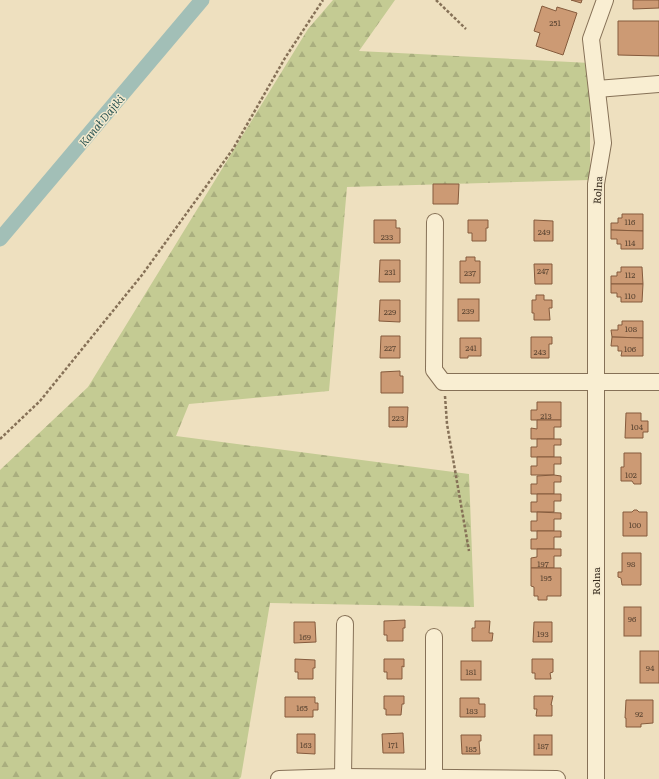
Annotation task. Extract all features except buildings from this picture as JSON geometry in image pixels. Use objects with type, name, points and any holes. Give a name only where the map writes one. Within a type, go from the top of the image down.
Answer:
[{"type":"street","name":"Rolna","points":[[596,779],[596,184],[603,143],[591,39],[605,0]]},
{"type":"street","points":[[597,89],[659,84]]},
{"type":"street","points":[[435,222],[434,370],[443,382],[659,382]]},
{"type":"street","points":[[343,777],[345,624]]},
{"type":"street","points":[[434,637],[434,777]]},
{"type":"street","points":[[279,779],[343,777],[557,779]]},
{"type":"path","points":[[0,439],[40,401],[142,275],[233,149],[285,58],[323,0]]},
{"type":"path","points":[[436,0],[466,29]]},
{"type":"path","points":[[443,382],[447,424],[469,551]]},
{"type":"green space","points":[[333,0],[395,0],[359,51],[590,63],[590,180],[347,187],[329,391],[189,404],[176,436],[469,474],[474,607],[270,603],[241,777],[239,779],[0,779],[0,470],[88,387],[308,29]]},
{"type":"waterway","name":"Kanał Dajtki","points":[[0,239],[202,0]]}]
